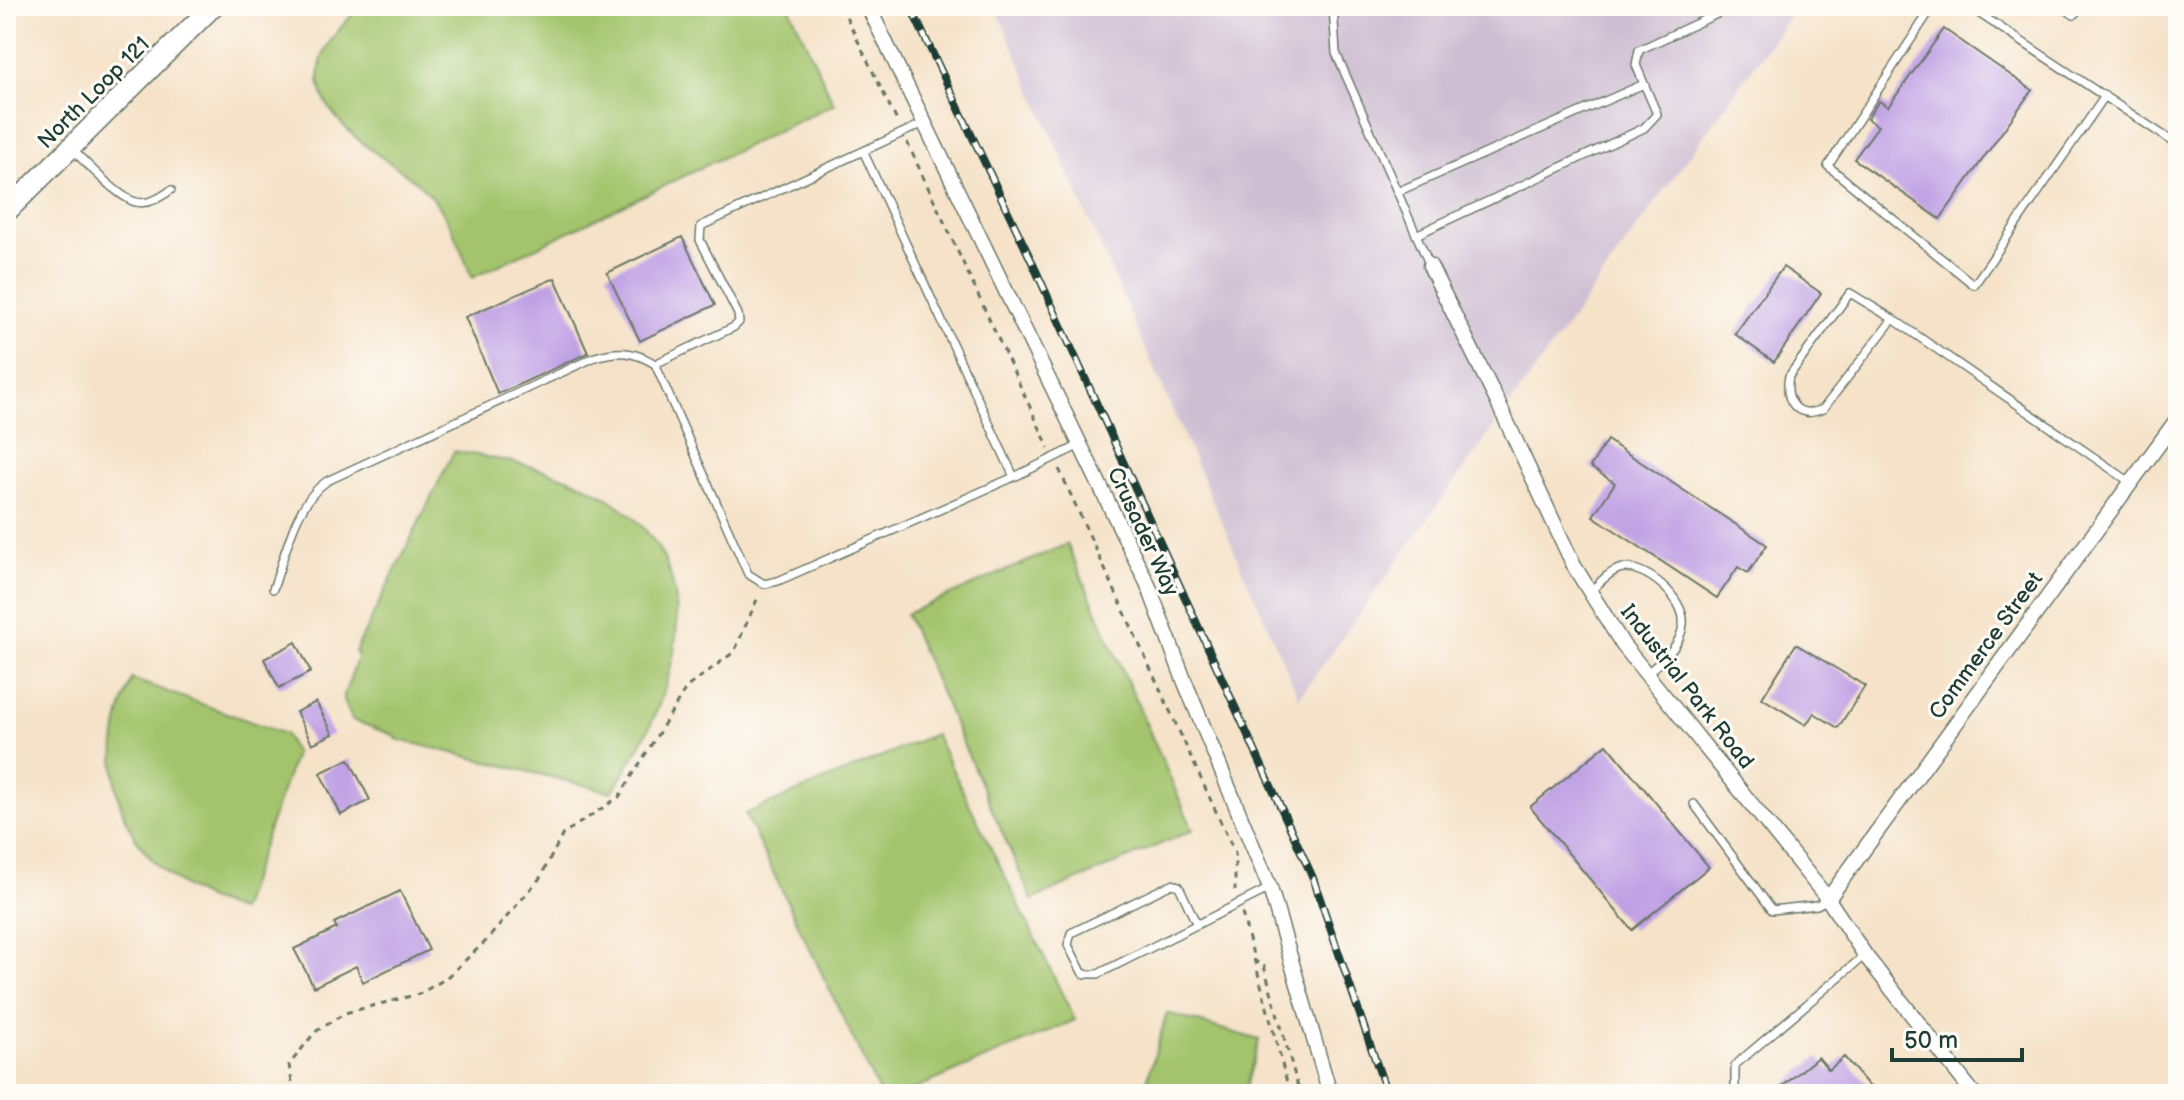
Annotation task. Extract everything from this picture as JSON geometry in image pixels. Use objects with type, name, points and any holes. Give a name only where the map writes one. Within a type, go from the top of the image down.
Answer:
[{"type":"main road","name":"North Loop 121","points":[[6,212],[206,9]]},
{"type":"street","name":"Crusader Way","points":[[868,6],[1148,585],[1270,888],[1330,1094]]},
{"type":"street","name":"Industrial Park Road","points":[[1430,266],[1568,554],[1623,645],[1828,899],[1865,955],[1972,1093]]},
{"type":"street","name":"Commerce Street","points":[[1828,899],[2178,418]]},
{"type":"lane","points":[[1333,6],[1336,53],[1430,266]]},
{"type":"lane","points":[[1416,235],[1644,128],[1657,114],[1636,65],[1639,50],[1734,6]]},
{"type":"lane","points":[[1933,6],[1828,166],[1974,285],[2105,96]]},
{"type":"lane","points":[[1968,6],[2178,145]]},
{"type":"lane","points":[[2061,6],[2074,15],[2081,6]]},
{"type":"lane","points":[[1397,192],[1644,84]]},
{"type":"lane","points":[[655,364],[739,322],[738,314],[700,240],[701,226],[924,123]]},
{"type":"lane","points":[[71,148],[109,184],[135,202],[156,201],[171,190]]},
{"type":"lane","points":[[864,153],[1014,477]]},
{"type":"lane","points":[[1893,319],[1823,409],[1813,413],[1799,410],[1791,401],[1787,390],[1789,376],[1850,293],[1893,319],[2130,482]]},
{"type":"lane","points":[[273,589],[305,502],[327,481],[595,357],[626,351],[641,355],[655,364],[748,574],[764,584],[778,581],[1080,445]]},
{"type":"lane","points":[[1590,592],[1605,577],[1628,568],[1644,573],[1674,596],[1682,610],[1683,624],[1679,636],[1671,653],[1647,674]]},
{"type":"lane","points":[[1694,804],[1772,910],[1809,907],[1828,899]]},
{"type":"lane","points":[[1197,925],[1179,886],[1172,884],[1071,933],[1068,945],[1083,974],[1091,975],[1240,905],[1270,888]]},
{"type":"lane","points":[[1735,1094],[1735,1065],[1865,955]]},
{"type":"path","points":[[841,6],[903,133],[1235,853],[1233,885],[1290,1094]]},
{"type":"path","points":[[294,1094],[289,1065],[315,1032],[345,1013],[419,994],[445,979],[486,941],[540,878],[563,834],[619,797],[687,687],[734,652],[764,584]]},
{"type":"path","points":[[1253,960],[1264,966],[1300,1094]]},
{"type":"shaded area","points":[[995,6],[1797,6],[1299,698]]},
{"type":"green space","points":[[362,6],[789,6],[834,104],[472,278],[454,232],[434,200],[415,181],[354,136],[325,101],[320,84],[320,66],[327,47]]},
{"type":"green space","points":[[454,451],[536,468],[584,485],[618,505],[644,528],[662,554],[673,583],[677,614],[675,647],[654,717],[612,792],[396,739],[396,736],[352,720],[343,698],[358,656],[355,652]]},
{"type":"green space","points":[[1067,544],[1193,830],[1032,900],[906,614]]},
{"type":"green space","points":[[132,679],[285,734],[295,754],[240,911],[202,896],[170,876],[145,851],[128,823],[117,791],[114,756],[119,718]]},
{"type":"green space","points":[[935,734],[1075,1020],[903,1094],[880,1094],[745,814]]},
{"type":"green space","points":[[1167,1013],[1259,1040],[1244,1094],[1143,1094]]},
{"type":"building","points":[[1944,29],[2032,90],[1940,219],[1854,159],[1878,126],[1867,119],[1879,101],[1888,107]]},
{"type":"building","points":[[682,237],[715,305],[640,341],[607,273]]},
{"type":"building","points":[[1783,267],[1821,293],[1774,362],[1735,334]]},
{"type":"building","points":[[555,278],[588,353],[498,394],[465,317]]},
{"type":"building","points":[[1607,440],[1767,545],[1748,573],[1738,567],[1717,598],[1593,516],[1615,483],[1590,467]]},
{"type":"building","points":[[296,642],[311,672],[279,688],[264,659]]},
{"type":"building","points":[[1796,644],[1865,686],[1838,728],[1814,713],[1806,725],[1762,698]]},
{"type":"building","points":[[316,702],[333,734],[312,744],[296,712]]},
{"type":"building","points":[[1607,744],[1709,867],[1632,930],[1530,807]]},
{"type":"building","points":[[349,759],[370,800],[341,815],[320,773]]},
{"type":"building","points":[[400,891],[429,950],[363,982],[356,966],[314,987],[294,949],[337,928],[334,923]]},
{"type":"building","points":[[1818,1057],[1829,1070],[1844,1057],[1876,1094],[1773,1094]]},
{"type":"railway","points":[[910,6],[1032,262],[1313,878],[1387,1094]]}]
